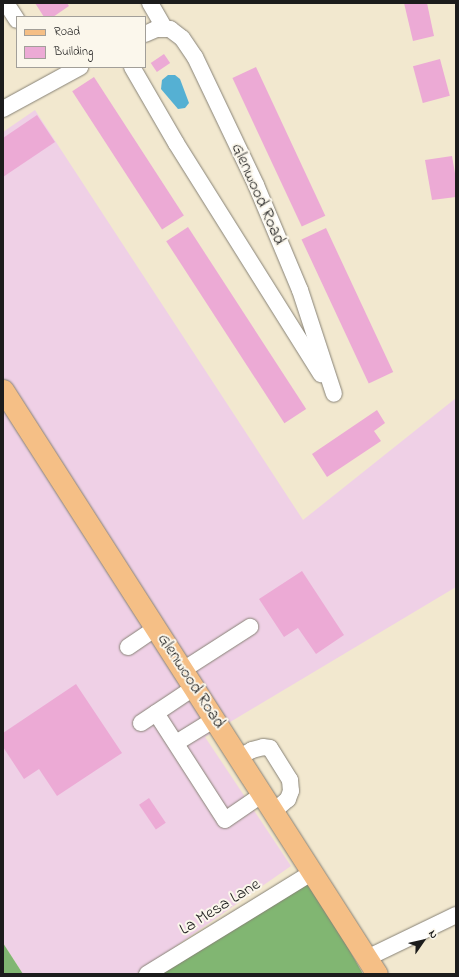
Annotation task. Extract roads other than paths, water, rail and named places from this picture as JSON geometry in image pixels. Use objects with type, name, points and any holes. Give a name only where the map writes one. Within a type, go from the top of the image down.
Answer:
[{"type":"main road","name":"Glenwood Road","points":[[3,390],[372,966]]},
{"type":"street","points":[[6,3],[16,18]]},
{"type":"street","points":[[146,34],[165,29],[150,3]]},
{"type":"street","name":"Glenwood Road","points":[[133,68],[180,149],[257,274],[334,394],[300,290],[256,185],[195,57],[182,38],[170,29],[165,29]]},
{"type":"street","points":[[3,109],[78,68]]},
{"type":"street","points":[[183,670],[250,627]]},
{"type":"street","points":[[128,647],[156,628]]},
{"type":"street","points":[[141,723],[194,687]]},
{"type":"street","points":[[156,713],[225,820],[269,803],[288,799],[291,791],[290,780],[270,748],[263,747],[252,750],[239,757]]},
{"type":"street","points":[[176,743],[215,719]]},
{"type":"street","name":"La Mesa Lane","points":[[147,974],[313,872]]},
{"type":"street","points":[[372,966],[456,915]]},
{"type":"water","points":[[168,75],[175,75],[180,79],[189,103],[185,108],[178,109],[161,89],[162,80]]}]
